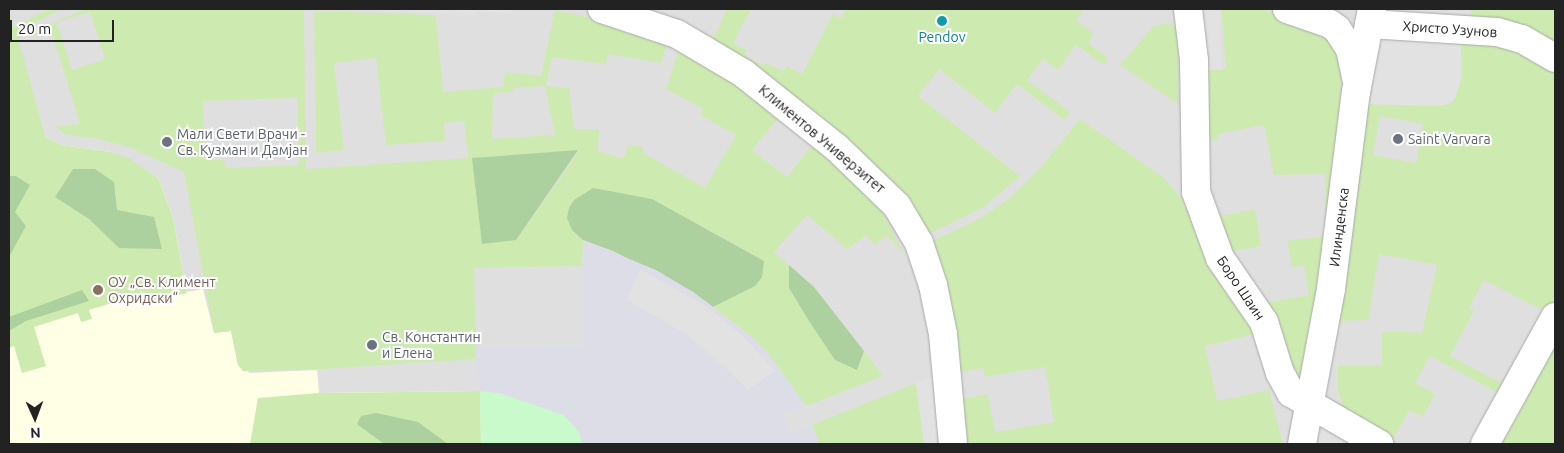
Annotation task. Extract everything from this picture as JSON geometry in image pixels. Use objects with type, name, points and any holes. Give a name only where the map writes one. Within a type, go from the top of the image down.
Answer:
[{"type":"street","name":"Климентов Универзитет","points":[[602,9],[677,34],[730,65],[778,98],[837,148],[897,206],[919,243],[933,285],[942,334],[953,444]]},
{"type":"street","name":"Боро Шаин","points":[[1188,9],[1194,60],[1196,192],[1220,258],[1264,322],[1284,383],[1300,401],[1380,444]]},
{"type":"street","points":[[1287,9],[1330,24],[1337,29],[1350,50],[1356,92]]},
{"type":"street","name":"Илинденска","points":[[1302,444],[1332,289],[1356,92],[1371,16]]},
{"type":"street","name":"Христо Узунов","points":[[1371,16],[1497,32],[1522,39],[1555,58]]},
{"type":"street","points":[[1485,444],[1555,317]]},
{"type":"shaded area","points":[[9,9],[1555,9],[1555,444],[9,444]]},
{"type":"shaded area","points":[[314,9],[512,9],[511,13],[476,11],[475,15]]},
{"type":"shaded area","points":[[1196,9],[1221,9],[1221,70],[1196,70]]},
{"type":"shaded area","points":[[1460,35],[1462,76],[1455,99],[1449,104],[1438,106],[1367,104],[1377,36]]},
{"type":"shaded area","name":"ОУ „Св. Климент Охридски“","points":[[45,136],[61,145],[111,152],[129,159],[158,178],[173,218],[187,292],[203,289],[214,333],[231,331],[238,365],[250,373],[317,370],[319,393],[480,391],[481,444],[9,444],[9,147]]},
{"type":"shaded area","points":[[583,240],[656,270],[693,292],[750,335],[767,352],[806,406],[783,415],[790,433],[812,425],[819,444],[582,444],[579,432],[564,415],[499,393],[480,391],[475,347],[584,345]],"holes":[[[640,269],[706,306],[744,337],[775,371],[748,390],[686,334],[626,300]]]},
{"type":"shaded area","points":[[640,268],[706,306],[744,337],[775,371],[748,390],[724,365],[686,334],[626,300]]},
{"type":"shaded area","points":[[934,376],[942,444],[924,444],[916,383]]},
{"type":"shaded area","points":[[1317,428],[1352,444],[1313,444]]},
{"type":"green space","points":[[48,9],[61,9],[23,29],[19,41],[45,136],[61,145],[111,152],[129,158],[158,178],[173,218],[187,293],[139,305],[135,296],[89,310],[92,319],[81,322],[78,313],[34,327],[46,366],[22,373],[14,346],[9,348],[9,11],[14,27]]},
{"type":"green space","points":[[85,9],[304,9],[306,169],[468,158],[464,121],[444,123],[445,141],[386,145],[376,58],[334,63],[344,150],[316,153],[314,11],[436,15],[443,92],[503,87],[505,72],[541,76],[555,10],[612,22],[668,40],[661,63],[608,54],[606,64],[552,57],[546,86],[569,88],[574,129],[599,129],[598,151],[623,158],[629,145],[643,147],[642,152],[705,188],[736,135],[700,115],[703,109],[666,89],[680,46],[780,116],[752,150],[787,177],[814,143],[880,208],[905,255],[887,235],[874,245],[866,235],[847,249],[807,215],[774,252],[789,265],[789,289],[835,360],[857,370],[864,351],[883,376],[806,406],[767,352],[713,307],[755,286],[764,261],[700,225],[572,230],[583,240],[582,266],[474,268],[476,359],[324,369],[243,371],[238,365],[231,331],[214,333],[184,172],[131,148],[95,138],[66,135],[55,126],[80,124],[51,30],[30,37],[35,31]],"holes":[[[90,12],[105,59],[72,70],[57,22]],[[545,86],[555,135],[492,139],[493,93],[513,92],[514,88]],[[297,98],[299,165],[225,168],[224,160],[205,160],[203,101]],[[578,150],[571,163],[516,240],[472,158]]]},
{"type":"green space","points":[[636,9],[647,9],[714,37],[727,9],[751,9],[733,43],[747,50],[744,56],[764,66],[766,63],[783,71],[786,66],[802,74],[833,14],[841,19],[846,9],[1084,9],[1076,20],[1094,34],[1088,43],[1108,58],[1104,65],[1076,45],[1058,70],[1043,59],[1027,80],[1070,112],[1064,120],[1017,84],[995,113],[939,69],[918,96],[1020,176],[984,207],[925,236],[914,217]]},
{"type":"green space","points":[[1221,9],[1262,9],[1326,32],[1343,62],[1326,250],[1299,385],[1263,303],[1309,295],[1304,266],[1292,267],[1287,241],[1325,236],[1325,174],[1274,175],[1264,125],[1218,134],[1219,139],[1204,142],[1202,70],[1226,69]]},
{"type":"green space","points":[[1472,9],[1555,9],[1555,49],[1467,22]]},
{"type":"green space","points":[[1169,23],[1176,27],[1178,36],[1178,104],[1120,65],[1153,26]]},
{"type":"green space","points":[[1460,35],[1494,39],[1555,68],[1555,296],[1546,312],[1484,280],[1469,308],[1474,311],[1450,356],[1503,384],[1498,393],[1430,356],[1415,383],[1435,394],[1423,417],[1409,410],[1393,440],[1344,409],[1338,391],[1338,366],[1382,365],[1382,331],[1422,333],[1437,265],[1379,254],[1368,320],[1337,321],[1367,104],[1438,106]],"holes":[[[1380,116],[1423,124],[1416,163],[1373,155]]]},
{"type":"green space","points":[[1080,119],[1164,178],[1182,199],[1198,237],[1257,334],[1205,346],[1217,401],[1269,390],[1283,444],[965,444],[960,399],[988,394],[995,432],[1054,422],[1045,367],[985,377],[983,368],[955,373],[928,243],[979,219],[1010,198],[1040,168]]},
{"type":"green space","points":[[578,150],[516,240],[482,244],[472,158]]},
{"type":"green space","points":[[73,169],[95,169],[114,182],[117,210],[154,217],[162,249],[119,248],[89,219],[55,197]]},
{"type":"green space","points":[[9,176],[16,176],[30,185],[15,212],[26,226],[9,257]]},
{"type":"green space","points":[[593,188],[652,199],[764,261],[762,277],[755,286],[713,307],[693,292],[613,251],[583,240],[572,230],[567,218],[569,208],[574,200]]},
{"type":"green space","points":[[1255,209],[1261,246],[1228,252],[1215,217]]},
{"type":"green space","points":[[789,265],[814,287],[864,351],[857,370],[835,360],[809,321],[789,288]]},
{"type":"green space","points":[[82,290],[89,301],[26,321],[9,331],[9,317]]},
{"type":"green space","points":[[1555,343],[1555,444],[1499,444]]},
{"type":"green space","points":[[916,383],[924,444],[819,444],[812,425]]},
{"type":"green space","points":[[480,391],[481,444],[250,444],[258,398],[319,393]]},
{"type":"green space","points":[[480,391],[499,393],[564,415],[579,432],[582,444],[481,444]]},
{"type":"green space","points":[[376,413],[418,422],[448,444],[384,444],[357,424],[361,416]]},
{"type":"place","name":"Pendov","points":[[942,21]]},
{"type":"place","name":"Saint Varvara","points":[[1398,139]]},
{"type":"place","name":"Мали Свети Врачи - Св. Кузман и Дамјан","points":[[167,142]]},
{"type":"place","name":"ОУ „Св. Климент Охридски“","points":[[98,290]]},
{"type":"place","name":"Св. Константин и Елена","points":[[372,345]]}]
